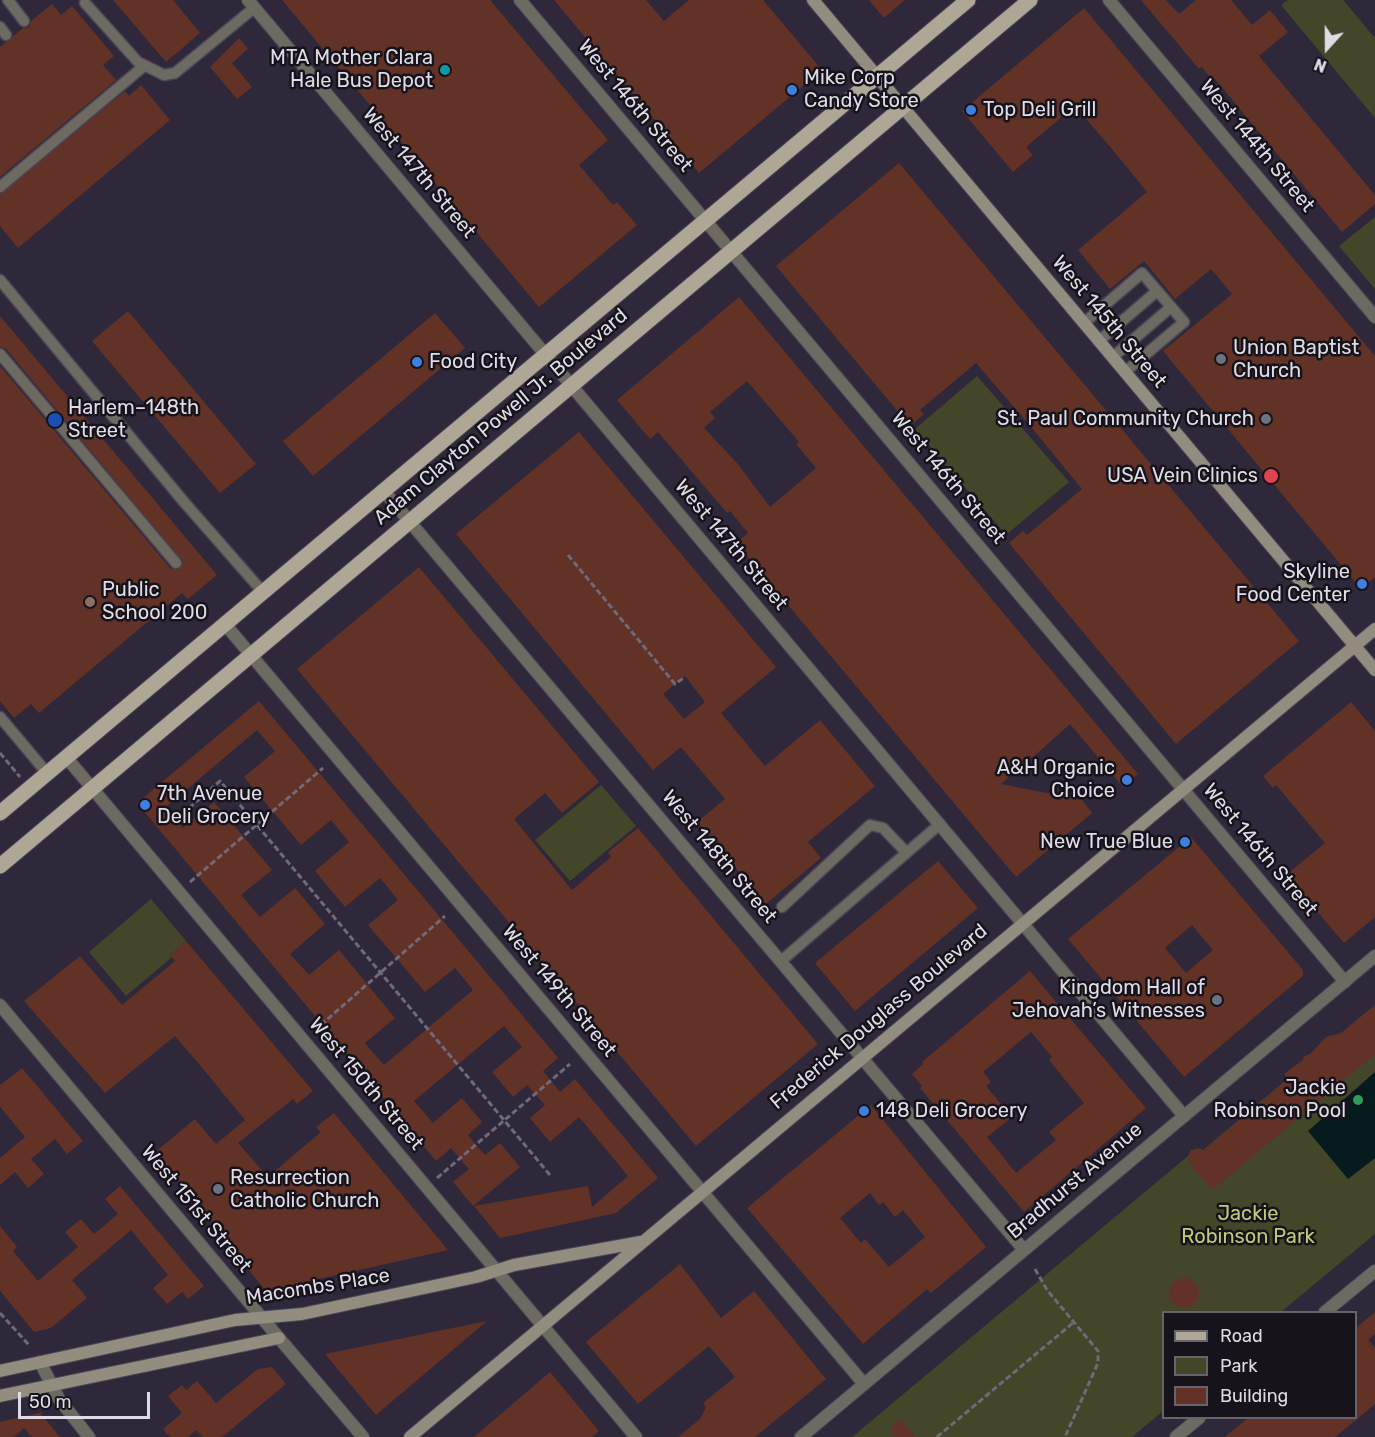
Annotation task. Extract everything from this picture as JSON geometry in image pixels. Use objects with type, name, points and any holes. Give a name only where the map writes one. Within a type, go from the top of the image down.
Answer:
[{"type":"main road","name":"West 145th Street","points":[[813,0],[1375,670]]},
{"type":"main road","name":"Adam Clayton Powell Jr. Boulevard","points":[[0,813],[968,0]]},
{"type":"main road","name":"Adam Clayton Powell Jr. Boulevard","points":[[0,866],[1030,0]]},
{"type":"main road","name":"Frederick Douglass Boulevard","points":[[410,1437],[1375,629]]},
{"type":"main road","name":"Macombs Place","points":[[0,1371],[236,1320],[302,1314],[476,1277],[496,1270],[642,1242]]},
{"type":"main road","points":[[0,1396],[279,1338]]},
{"type":"street","name":"West 146th Street","points":[[520,0],[1345,982]]},
{"type":"street","name":"West 144th Street","points":[[1109,0],[1375,317]]},
{"type":"street","name":"West 147th Street","points":[[251,4],[1184,1116]]},
{"type":"street","name":"West 148th Street","points":[[383,490],[1024,1250]]},
{"type":"street","name":"West 149th Street","points":[[224,623],[864,1384]]},
{"type":"street","name":"West 150th Street","points":[[66,757],[636,1437]]},
{"type":"street","name":"Bradhurst Avenue","points":[[801,1437],[1375,956]]},
{"type":"street","name":"West 151st Street","points":[[0,1005],[363,1437]]},
{"type":"street","points":[[1326,1311],[1375,1271]]},
{"type":"street","points":[[40,1362],[51,1386],[89,1437]]},
{"type":"street","points":[[1176,1437],[1198,1419]]},
{"type":"lane","points":[[8,0],[24,21]]},
{"type":"lane","points":[[85,3],[138,62],[164,75],[175,74],[251,4]]},
{"type":"lane","points":[[0,187],[144,66]]},
{"type":"lane","points":[[1084,323],[1142,273],[1184,322],[1125,372]]},
{"type":"lane","points":[[0,280],[184,502],[262,591]]},
{"type":"lane","points":[[1099,341],[1157,291]]},
{"type":"lane","points":[[1113,357],[1171,308]]},
{"type":"lane","points":[[0,354],[176,562]]},
{"type":"lane","points":[[0,717],[46,773]]},
{"type":"lane","points":[[781,961],[905,851],[940,824]]},
{"type":"lane","points":[[782,907],[870,825],[883,828],[905,851]]},
{"type":"path","points":[[568,555],[675,684],[685,677]]},
{"type":"path","points":[[0,753],[30,788]]},
{"type":"path","points":[[189,883],[323,768]]},
{"type":"path","points":[[189,808],[220,781],[550,1175]]},
{"type":"path","points":[[314,1031],[445,916]]},
{"type":"path","points":[[437,1179],[570,1064]]},
{"type":"path","points":[[1035,1269],[1047,1290],[1098,1351],[1098,1363],[1065,1437]]},
{"type":"path","points":[[0,1313],[29,1345]]},
{"type":"path","points":[[937,1437],[1074,1322]]},
{"type":"green space","points":[[1288,0],[1343,0],[1375,38],[1375,118],[1281,5]]},
{"type":"green space","points":[[1375,217],[1375,289],[1339,246]]},
{"type":"green space","points":[[977,376],[1069,482],[1006,535],[915,429]]},
{"type":"green space","points":[[601,785],[636,826],[570,881],[535,840]]},
{"type":"green space","points":[[151,899],[186,941],[170,955],[172,957],[126,996],[89,952]]},
{"type":"green space","name":"Jackie Robinson Park","points":[[1375,1005],[1375,1234],[1282,1311],[1162,1311],[1162,1412],[1132,1437],[852,1437],[1188,1156],[1191,1150],[1203,1150]]},
{"type":"shaded area","name":"Jackie Robinson Pool","points":[[1375,1072],[1375,1158],[1348,1179],[1308,1131]]},
{"type":"building","points":[[113,0],[173,0],[200,33],[166,62]]},
{"type":"building","name":"MTA Mother Clara Hale Bus Depot","points":[[282,0],[490,0],[608,140],[579,165],[613,205],[617,202],[637,225],[539,307]]},
{"type":"building","points":[[554,0],[646,0],[664,21],[689,0],[763,0],[822,70],[699,173]]},
{"type":"building","points":[[869,0],[905,0],[884,18]]},
{"type":"building","points":[[1141,0],[1166,0],[1179,14],[1196,0],[1231,0],[1252,25],[1270,10],[1288,32],[1259,56],[1375,195],[1375,204],[1342,232],[1214,78],[1212,80],[1202,67],[1199,69]]},
{"type":"building","points":[[52,4],[61,15],[72,6],[114,56],[103,65],[116,80],[0,177],[0,47],[23,28],[29,27],[31,21]]},
{"type":"building","points":[[1084,8],[1375,356],[1375,577],[1361,589],[1163,351],[1232,294],[1211,269],[1175,299],[1144,261],[1110,289],[1078,250],[1147,192],[1112,149],[1075,106],[1026,147],[1033,155],[1013,172],[962,111]]},
{"type":"building","points":[[239,38],[248,49],[232,63],[252,87],[237,99],[210,67]]},
{"type":"building","points":[[141,85],[170,120],[18,248],[0,226],[0,194],[125,91],[129,96]]},
{"type":"building","points":[[899,163],[1299,641],[1176,744],[1009,543],[1023,531],[1027,535],[1082,489],[1031,427],[976,363],[920,410],[924,414],[910,426],[776,266]]},
{"type":"building","points":[[739,297],[1138,774],[1123,787],[1070,724],[1032,758],[1029,755],[1008,773],[1010,776],[1001,784],[1082,800],[1092,813],[1016,877],[736,543],[748,533],[730,511],[727,513],[658,432],[650,439],[617,400]],"holes":[[[747,381],[799,442],[796,444],[816,468],[770,507],[737,463],[704,428],[715,418],[710,412]]]},
{"type":"building","points":[[128,311],[256,464],[220,493],[92,341]]},
{"type":"building","points":[[435,313],[465,348],[313,476],[283,441]]},
{"type":"building","points":[[0,316],[217,575],[188,599],[182,593],[39,713],[31,704],[14,718],[0,701],[0,366],[170,568],[178,570],[183,562],[6,349],[0,347]]},
{"type":"building","points":[[579,432],[776,667],[721,713],[765,766],[820,720],[875,786],[808,842],[821,858],[766,904],[697,822],[725,799],[681,747],[653,770],[456,534]],"holes":[[[685,676],[705,702],[684,719],[663,694]]]},
{"type":"building","points":[[419,567],[599,782],[562,813],[545,793],[514,819],[572,890],[611,857],[608,852],[638,828],[818,1044],[696,1146],[297,669]]},
{"type":"building","points":[[259,701],[558,1058],[543,1071],[560,1092],[575,1079],[658,1178],[616,1213],[500,1238],[474,1206],[588,1186],[592,1207],[628,1176],[579,1117],[550,1142],[530,1118],[545,1105],[527,1085],[513,1097],[492,1072],[522,1047],[504,1026],[414,1101],[433,1123],[462,1098],[482,1122],[468,1135],[476,1145],[485,1155],[500,1143],[520,1167],[473,1206],[453,1182],[469,1169],[451,1148],[436,1161],[137,803]],"holes":[[[257,730],[275,751],[244,777],[301,845],[331,820],[349,842],[315,871],[345,907],[380,878],[398,900],[368,925],[425,992],[455,968],[473,990],[384,1065],[365,1043],[395,1018],[339,950],[309,975],[290,954],[325,924],[295,888],[260,917],[241,895],[272,870],[214,802],[183,828],[166,807]]]},
{"type":"building","points":[[1351,702],[1375,731],[1375,917],[1344,943],[1286,875],[1325,843],[1276,785],[1273,788],[1263,776]]},
{"type":"building","points":[[1191,837],[1303,970],[1303,976],[1184,1077],[1068,939]],"holes":[[[1192,925],[1213,950],[1186,973],[1165,948]]]},
{"type":"building","points":[[938,861],[978,908],[855,1011],[815,963]]},
{"type":"building","points":[[186,941],[313,1091],[297,1104],[293,1099],[238,1143],[268,1177],[321,1132],[316,1127],[334,1113],[448,1250],[266,1291],[154,1153],[195,1119],[216,1144],[245,1120],[199,1064],[175,1036],[105,1093],[24,1001],[80,956],[122,1005],[175,961],[170,955]]},
{"type":"building","points":[[1030,971],[1146,1108],[1024,1212],[920,1088],[922,1086],[912,1074],[923,1064],[922,1062]],"holes":[[[1031,1032],[1052,1057],[1049,1060],[1084,1103],[1049,1132],[1056,1140],[1016,1173],[987,1137],[1012,1117],[986,1086],[991,1082],[983,1072]]]},
{"type":"building","points":[[1375,1005],[1375,1054],[1212,1190],[1189,1162],[1189,1153],[1197,1148],[1204,1150],[1285,1082],[1285,1073],[1303,1060],[1304,1056],[1310,1054],[1326,1037],[1341,1033]]},
{"type":"building","points":[[22,1068],[83,1141],[67,1154],[55,1139],[31,1159],[44,1174],[28,1188],[15,1172],[0,1185],[0,1158],[25,1137],[0,1107],[0,1085]]},
{"type":"building","points":[[871,1105],[986,1247],[931,1293],[927,1289],[863,1344],[747,1208]],"holes":[[[870,1193],[879,1205],[883,1202],[895,1217],[903,1210],[925,1237],[889,1267],[865,1239],[861,1243],[840,1218]]]},
{"type":"building","points":[[120,1186],[204,1286],[188,1299],[182,1292],[167,1304],[153,1288],[168,1275],[131,1230],[72,1280],[87,1298],[51,1328],[34,1332],[0,1291],[0,1226],[17,1247],[13,1251],[38,1281],[78,1247],[65,1232],[81,1219],[94,1234],[118,1214],[105,1199]]},
{"type":"building","points":[[680,1264],[721,1318],[754,1291],[826,1379],[755,1437],[678,1437],[700,1419],[706,1407],[703,1403],[735,1377],[709,1346],[638,1404],[586,1342]]},
{"type":"building","points":[[1184,1278],[1195,1282],[1199,1293],[1195,1304],[1184,1308],[1173,1304],[1169,1293],[1173,1282]]},
{"type":"building","points":[[1375,1312],[1375,1334],[1368,1340],[1375,1348],[1375,1404],[1356,1420],[1335,1437],[1225,1437],[1247,1419],[1357,1419],[1357,1327]]},
{"type":"building","points":[[487,1321],[376,1415],[325,1354],[389,1341]]},
{"type":"building","points":[[272,1367],[286,1384],[222,1437],[202,1437],[196,1430],[188,1437],[170,1437],[163,1429],[182,1413],[168,1396],[182,1385],[186,1390],[197,1381],[216,1403],[258,1369]]},
{"type":"building","points":[[550,1372],[599,1431],[592,1437],[474,1437]]},
{"type":"building","points":[[43,1412],[41,1414],[60,1437],[32,1437],[24,1428],[14,1437],[0,1437],[0,1422]]},
{"type":"building","points":[[900,1419],[915,1437],[896,1437],[889,1428]]},
{"type":"place","name":"MTA Mother Clara Hale Bus Depot","points":[[445,70]]},
{"type":"place","name":"Mike Corp Candy Store","points":[[792,90]]},
{"type":"place","name":"Top Deli Grill","points":[[971,110]]},
{"type":"place","name":"Union Baptist Church","points":[[1221,359]]},
{"type":"place","name":"Food City","points":[[417,362]]},
{"type":"place","name":"St. Paul Community Church","points":[[1266,419]]},
{"type":"place","name":"Harlem–148th Street","points":[[55,420]]},
{"type":"place","name":"USA Vein Clinics","points":[[1271,476]]},
{"type":"place","name":"Skyline Food Center","points":[[1362,584]]},
{"type":"place","name":"Public School 200","points":[[90,602]]},
{"type":"place","name":"A&H Organic Choice","points":[[1127,780]]},
{"type":"place","name":"7th Avenue Deli Grocery","points":[[145,805]]},
{"type":"place","name":"New True Blue","points":[[1185,842]]},
{"type":"place","name":"Kingdom Hall of Jehovah’s Witnesses","points":[[1217,1000]]},
{"type":"place","name":"Jackie Robinson Pool","points":[[1358,1100]]},
{"type":"place","name":"148 Deli Grocery","points":[[864,1111]]},
{"type":"place","name":"Resurrection Catholic Church","points":[[218,1189]]}]
